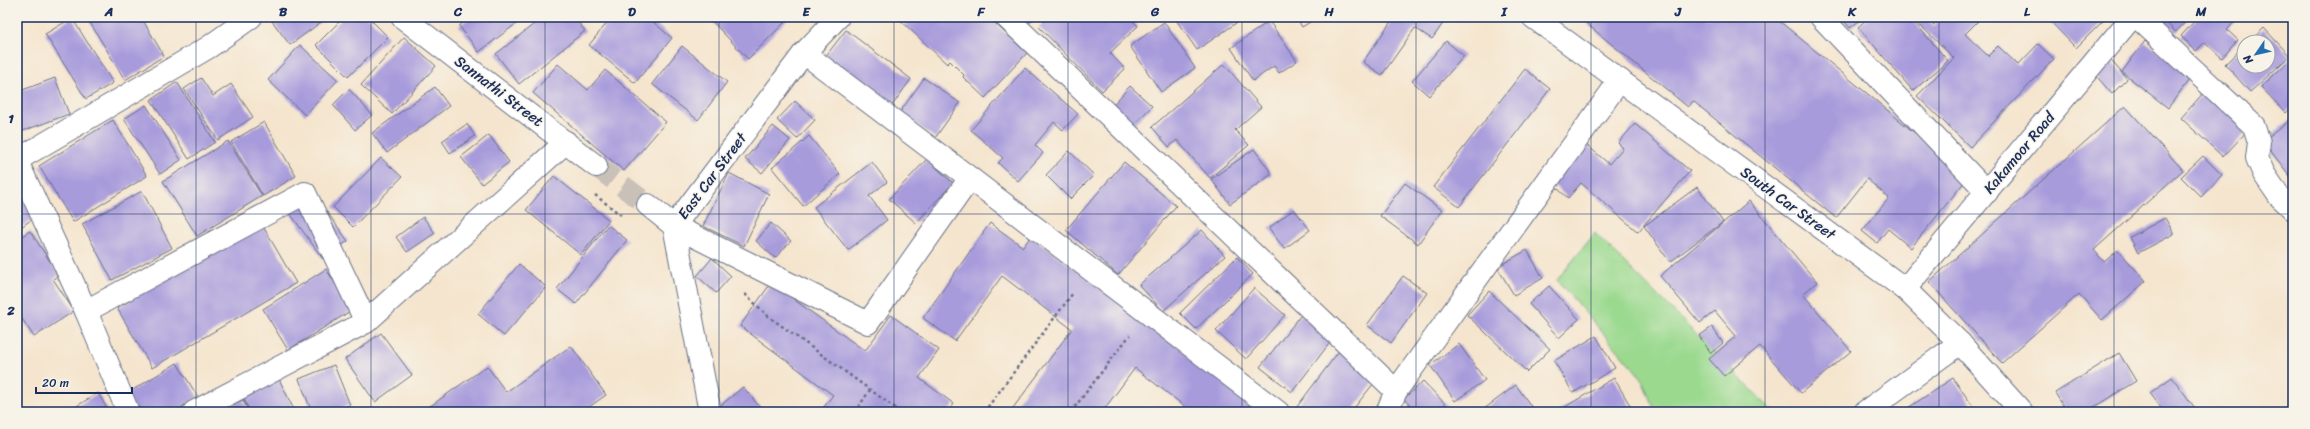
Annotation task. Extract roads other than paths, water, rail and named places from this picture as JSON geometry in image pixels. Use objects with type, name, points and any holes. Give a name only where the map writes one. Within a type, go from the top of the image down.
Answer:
[{"type":"street","points":[[128,412],[86,311],[17,160],[209,47],[251,17]]},
{"type":"street","name":"Sannathi Street","points":[[402,17],[596,166]]},
{"type":"street","name":"East Car Street","points":[[710,412],[674,226],[804,53],[838,17]]},
{"type":"street","points":[[1006,17],[1396,391]]},
{"type":"street","name":"South Car Street","points":[[1533,17],[1905,289],[1960,343],[2022,412]]},
{"type":"street","points":[[1821,17],[1987,192]]},
{"type":"street","name":"Kakamoor Road","points":[[1905,289],[2132,17]]},
{"type":"street","points":[[2137,17],[2254,126],[2259,142],[2257,158],[2264,174],[2279,196],[2293,208]]},
{"type":"street","points":[[804,53],[1278,412]]},
{"type":"street","points":[[1387,412],[1396,391],[1620,80]]},
{"type":"street","points":[[194,412],[366,322],[566,142]]},
{"type":"street","points":[[648,205],[674,226],[868,322],[970,178]]},
{"type":"street","points":[[86,311],[305,193],[366,322]]},
{"type":"street","points":[[1864,412],[1960,343]]},
{"type":"tunnel","points":[[596,166],[648,205]]}]
